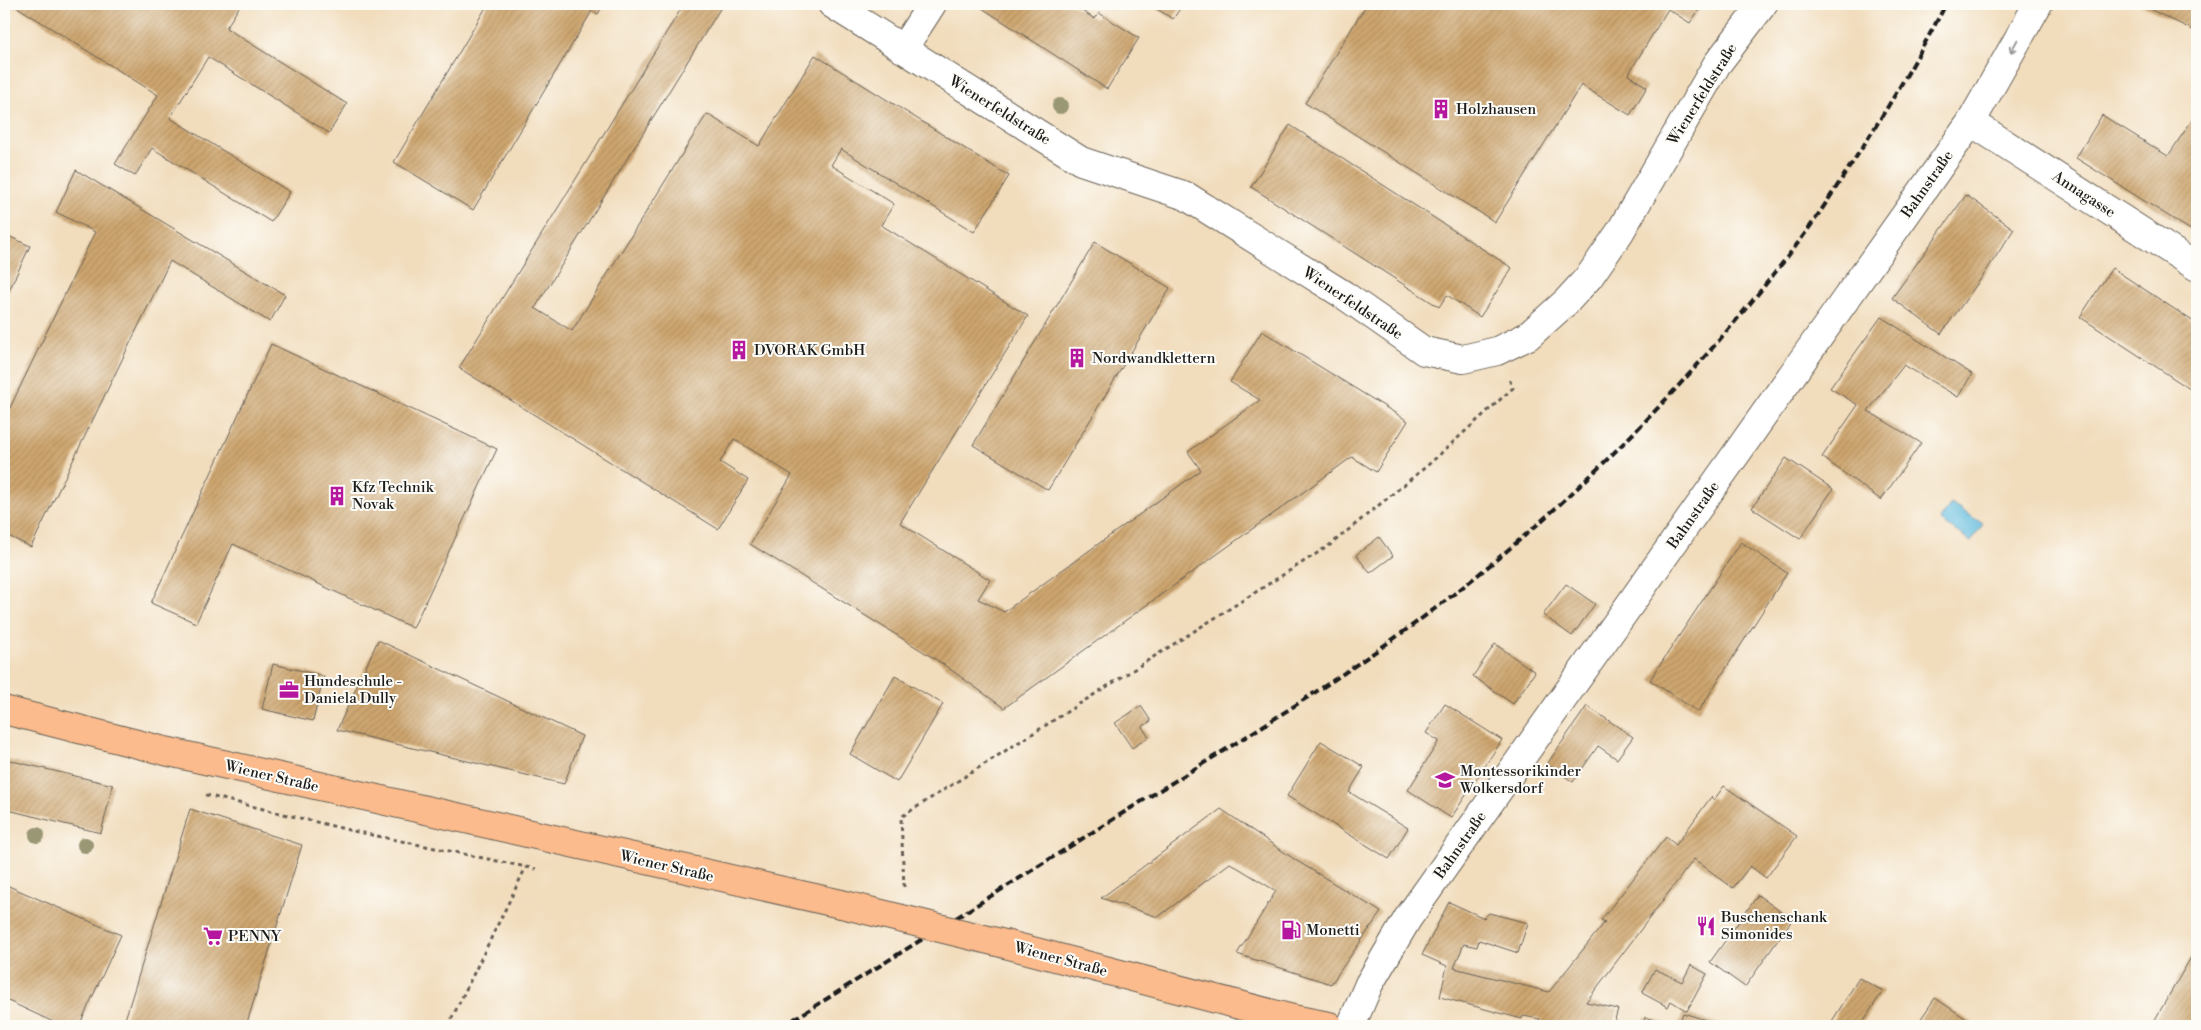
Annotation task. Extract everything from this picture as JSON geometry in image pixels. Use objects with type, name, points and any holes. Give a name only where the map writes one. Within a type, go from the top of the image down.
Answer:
[{"type":"main road","name":"Wiener Straße","points":[[4,710],[194,758],[840,904],[1005,944],[1292,1023],[1328,1026]]},
{"type":"street","name":"Wienerfeldstraße","points":[[832,4],[1082,161],[1186,196],[1208,208],[1344,295],[1424,352],[1463,359],[1497,351],[1528,336],[1566,302],[1589,277],[1620,232],[1718,64],[1762,4]]},
{"type":"street","points":[[903,49],[932,4]]},
{"type":"street","name":"Bahnstraße","points":[[1351,1026],[1370,984],[1408,918],[1971,122],[2038,4]]},
{"type":"street","name":"Annagasse","points":[[1971,122],[2197,267]]},
{"type":"path","points":[[904,893],[901,817],[1330,546],[1428,465],[1513,388],[1497,351]]},
{"type":"path","points":[[448,1026],[526,867]]},
{"type":"water","points":[[1951,503],[1983,524],[1971,542],[1940,520]]},
{"type":"building","points":[[15,4],[241,4],[226,28],[347,104],[329,133],[208,57],[170,118],[290,192],[271,222],[152,148],[135,176],[115,164],[158,95]]},
{"type":"building","points":[[488,4],[604,4],[598,14],[592,11],[473,210],[394,162]]},
{"type":"building","name":"DVORAK GmbH","points":[[684,4],[723,4],[535,308],[572,331],[707,114],[759,146],[815,55],[1009,176],[974,232],[841,149],[831,165],[894,204],[881,225],[1028,316],[900,523],[990,580],[978,599],[1004,612],[1201,470],[1188,452],[1260,400],[1230,382],[1262,331],[1408,421],[1376,472],[1352,457],[1004,708],[940,662],[750,544],[792,475],[734,439],[720,462],[748,480],[718,529],[459,368]]},
{"type":"building","points":[[985,4],[1071,4],[1095,19],[1099,13],[1139,38],[1107,89],[982,8]]},
{"type":"building","points":[[1149,4],[1183,4],[1173,19]]},
{"type":"building","name":"Holzhausen","points":[[1367,4],[1703,4],[1690,23],[1668,9],[1628,75],[1647,87],[1630,115],[1581,85],[1495,222],[1305,103]]},
{"type":"building","points":[[2139,4],[2197,4],[2197,32]]},
{"type":"building","points":[[2102,115],[2168,156],[2192,120],[2197,123],[2197,234],[2076,158]]},
{"type":"building","points":[[1290,125],[1512,268],[1480,317],[1447,295],[1439,307],[1251,187]]},
{"type":"building","points":[[76,170],[285,295],[270,322],[170,261],[31,547],[4,534],[4,420],[95,232],[56,212]]},
{"type":"building","points":[[1966,195],[2014,229],[1941,334],[1892,298]]},
{"type":"building","points":[[4,234],[30,246],[4,301]]},
{"type":"building","name":"Nordwandklettern","points":[[1095,242],[1170,288],[1048,490],[973,445]]},
{"type":"building","points":[[2112,268],[2197,324],[2197,378],[2190,389],[2080,317]]},
{"type":"building","points":[[1881,317],[1972,374],[1958,397],[1904,365],[1868,411],[1921,443],[1881,500],[1822,457],[1858,405],[1830,388]]},
{"type":"building","name":"Kfz Technik Novak","points":[[271,344],[497,449],[413,628],[233,544],[196,623],[151,603]]},
{"type":"building","points":[[1786,458],[1833,489],[1800,539],[1752,508]]},
{"type":"building","points":[[1379,537],[1393,556],[1370,573],[1356,555]]},
{"type":"building","points":[[1741,542],[1787,573],[1698,712],[1650,680]]},
{"type":"building","points":[[1566,584],[1595,604],[1572,636],[1543,615]]},
{"type":"building","points":[[378,640],[582,736],[564,784],[337,730]]},
{"type":"building","points":[[1495,644],[1535,672],[1513,704],[1473,676]]},
{"type":"building","points":[[273,664],[324,676],[313,721],[262,709]]},
{"type":"building","points":[[895,676],[943,704],[897,782],[850,754]]},
{"type":"building","points":[[1445,704],[1502,740],[1451,818],[1408,790],[1439,741],[1426,733]]},
{"type":"building","points":[[1141,706],[1151,721],[1142,727],[1149,737],[1132,748],[1115,723]]},
{"type":"building","points":[[1587,706],[1633,737],[1617,759],[1598,746],[1573,782],[1547,764]]},
{"type":"building","points":[[1321,741],[1364,767],[1349,792],[1408,828],[1389,859],[1287,796]]},
{"type":"building","points":[[4,759],[113,785],[101,833],[4,809]]},
{"type":"building","points":[[1724,786],[1797,836],[1766,878],[1750,866],[1733,888],[1694,859],[1586,1002],[1618,1009],[1613,1026],[1558,1026],[1539,1021],[1540,1019],[1523,1016],[1522,1019],[1440,997],[1447,966],[1422,955],[1449,902],[1484,918],[1489,913],[1528,923],[1518,953],[1479,940],[1477,947],[1464,944],[1454,968],[1549,992],[1605,922],[1601,920],[1666,837],[1676,845],[1711,797],[1714,800]]},
{"type":"building","name":"PENNY","points":[[190,809],[302,845],[246,1026],[123,1026]]},
{"type":"building","points":[[1221,809],[1297,861],[1381,912],[1331,984],[1237,954],[1276,891],[1230,863],[1158,917],[1101,898]]},
{"type":"building","points":[[4,884],[121,935],[79,1026],[62,1026],[4,999]]},
{"type":"building","points":[[1758,895],[1792,920],[1745,987],[1710,962]]},
{"type":"building","points":[[2197,947],[2197,1026],[2158,1026],[2153,1023]]},
{"type":"building","points":[[1691,965],[1707,974],[1687,1011],[1671,1001],[1668,1007],[1642,993],[1655,969],[1682,982]]},
{"type":"building","points":[[1859,978],[1883,991],[1860,1026],[1829,1026]]},
{"type":"building","points":[[1935,998],[1977,1026],[1916,1026]]},
{"type":"building","points":[[1683,1013],[1719,1024],[1725,1026],[1678,1026]]},
{"type":"building","points":[[1645,1017],[1675,1026],[1643,1026]]},
{"type":"railway","points":[[783,1026],[1255,731],[1336,678],[1454,594],[1549,514],[1639,428],[1723,336],[1763,288],[1801,239],[1855,159],[1946,4]]},
{"type":"place","name":"Holzhausen","points":[[1441,109]]},
{"type":"place","name":"DVORAK GmbH","points":[[739,350]]},
{"type":"place","name":"Nordwandklettern","points":[[1077,358]]},
{"type":"place","name":"Kfz Technik Novak","points":[[337,496]]},
{"type":"place","name":"Hundeschule - Daniela Dully","points":[[289,690]]},
{"type":"place","name":"Montessorikinder Wolkersdorf","points":[[1445,780]]},
{"type":"place","name":"Buschenschank Simonides","points":[[1706,926]]},
{"type":"place","name":"Monetti","points":[[1291,930]]},
{"type":"place","name":"PENNY","points":[[213,936]]}]
